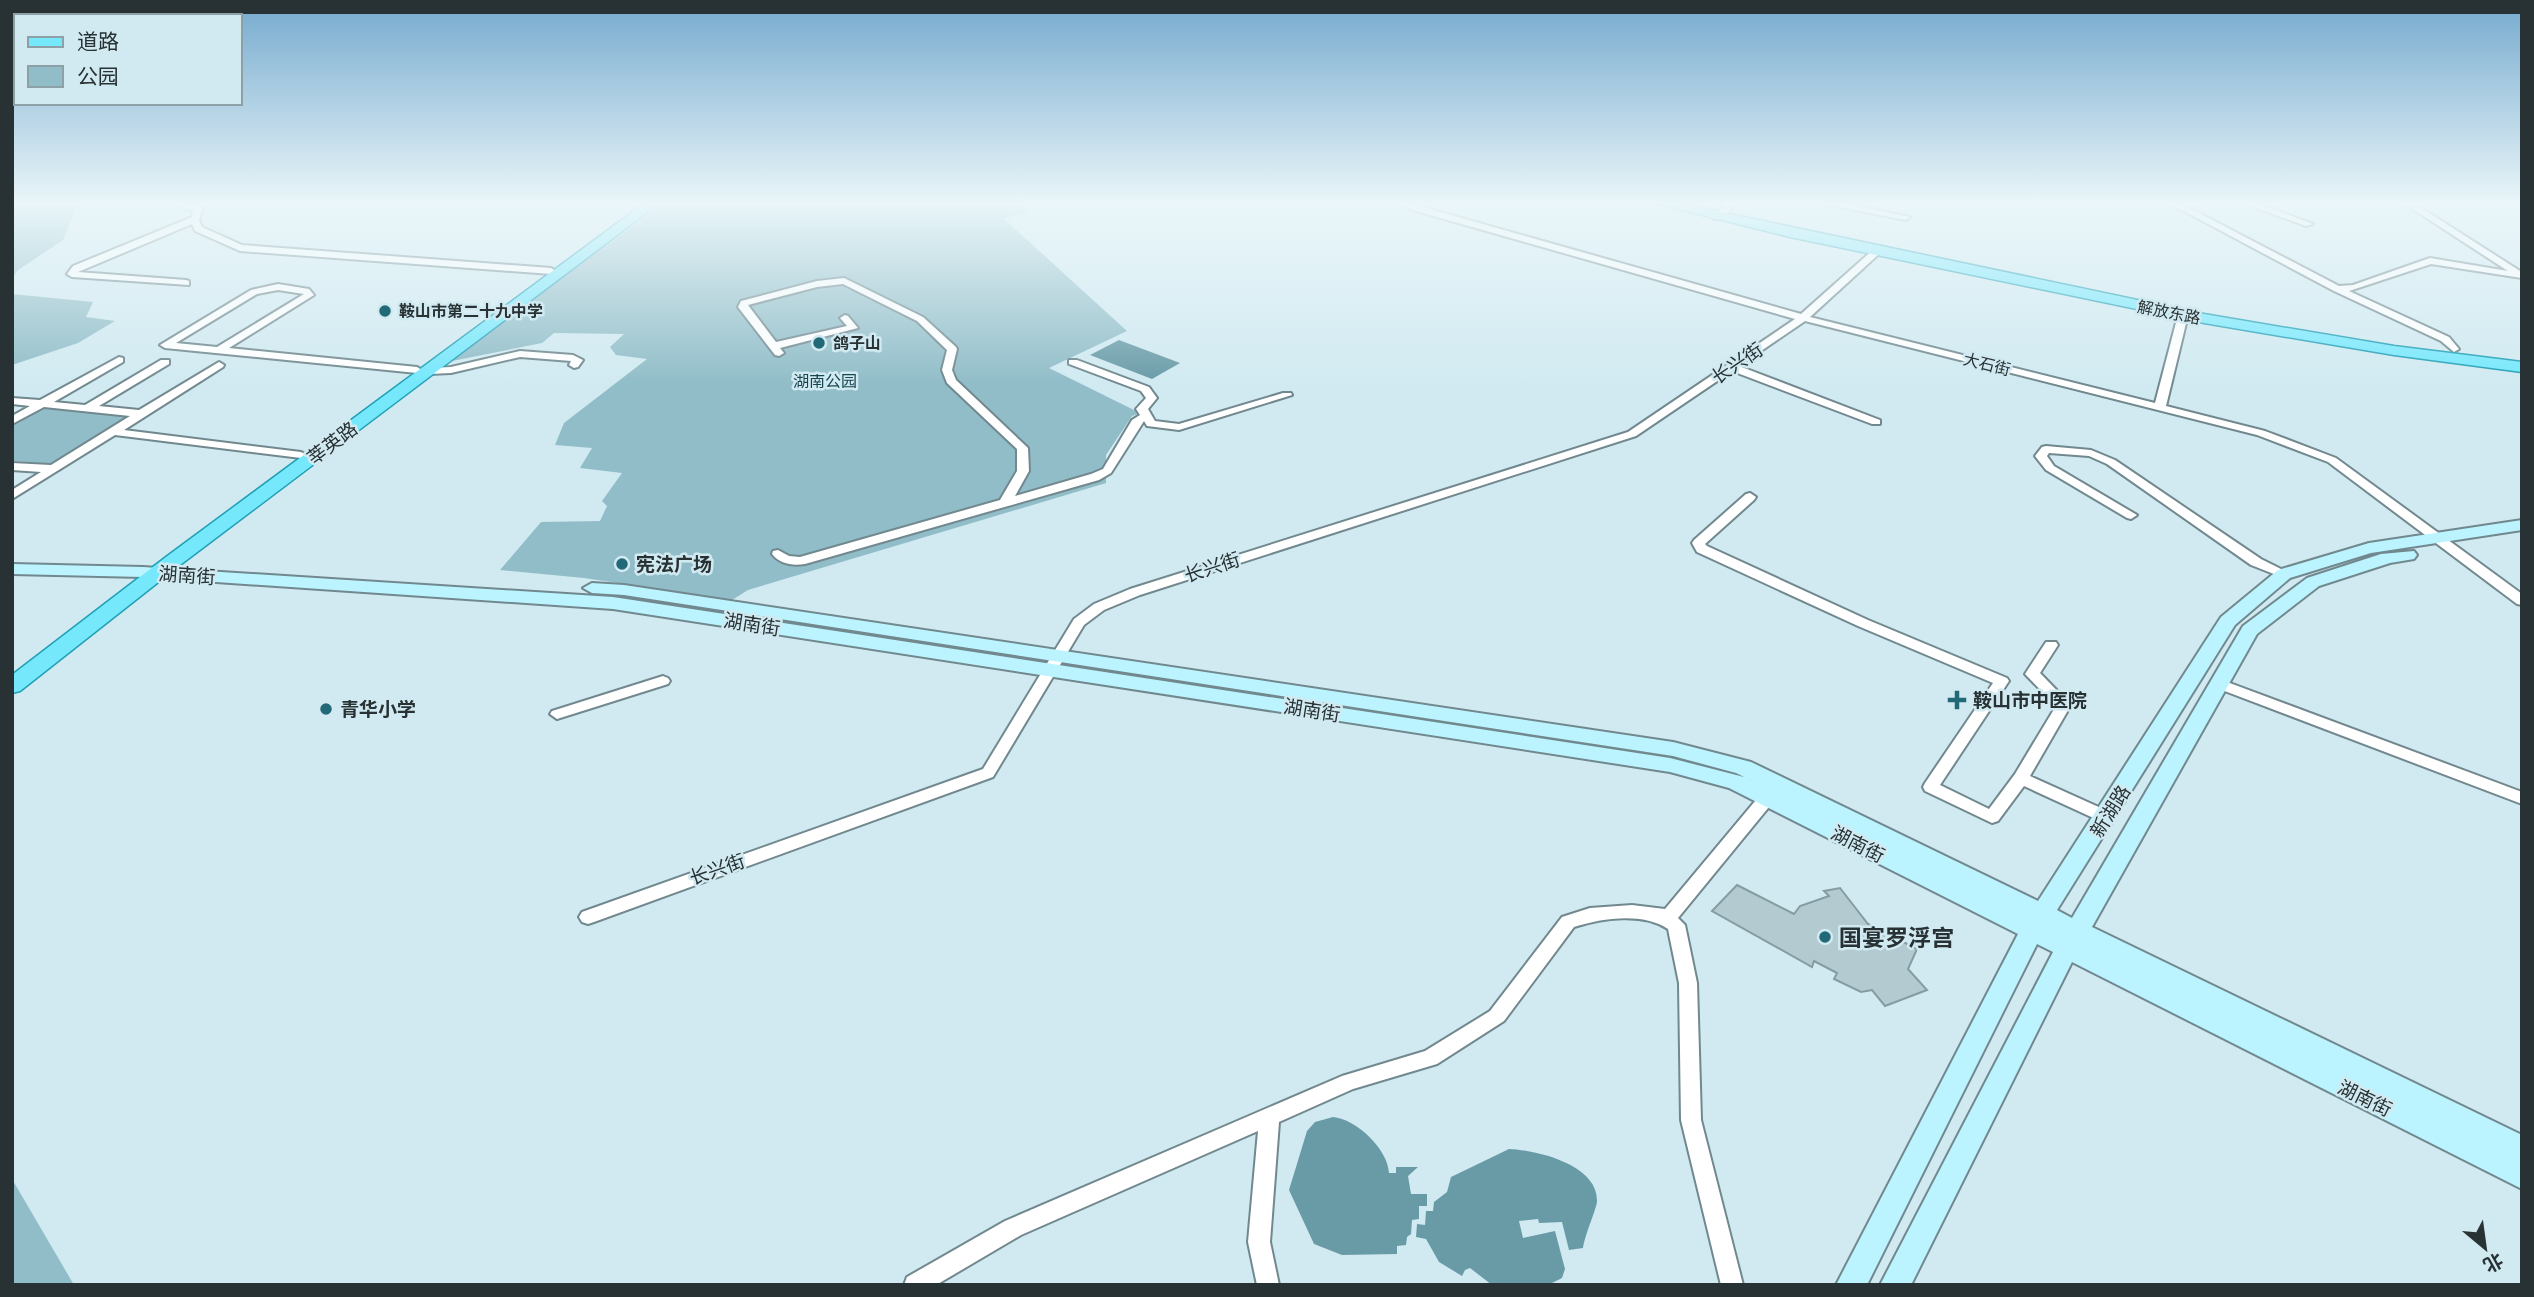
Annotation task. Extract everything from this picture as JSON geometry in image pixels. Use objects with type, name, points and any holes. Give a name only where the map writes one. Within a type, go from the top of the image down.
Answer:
[{"type":"main road","name":"莘英路","points":[[12,686],[301,455],[423,370],[562,263]]},
{"type":"main road","name":"莘英路","points":[[12,669],[158,567],[571,263]]},
{"type":"main road","name":"解放东路","points":[[1932,263],[2320,341],[2522,367]]},
{"type":"main road","name":"解放东路","points":[[1959,263],[2313,330],[2522,357]]},
{"type":"main road","name":"新湖路","points":[[1895,1285],[2072,941],[2250,630],[2313,582],[2386,558],[2522,525]]},
{"type":"main road","name":"新湖路","points":[[1851,1285],[2037,924],[2228,621],[2284,574],[2369,548],[2522,538]]},
{"type":"main road","name":"湖南街","points":[[12,557],[613,603],[1673,749],[1731,764],[2037,924]]},
{"type":"main road","name":"湖南街","points":[[12,569],[158,567]]},
{"type":"main road","name":"湖南街","points":[[1054,664],[1670,765],[1736,782],[2522,1149]]},
{"type":"main road","name":"湖南街","points":[[2072,941],[2522,1176]]},
{"type":"street","points":[[88,263],[76,268],[72,274],[186,283]]},
{"type":"street","points":[[436,263],[551,271]]},
{"type":"street","name":"大石街","points":[[1608,263],[1803,318],[2261,433],[2332,460],[2522,601]]},
{"type":"street","name":"长兴街","points":[[588,917],[988,773],[1079,622],[1111,602],[1632,434],[1803,318],[1864,263]]},
{"type":"street","points":[[2286,263],[2445,339],[2454,349]]},
{"type":"street","points":[[2337,289],[2354,288],[2426,263]]},
{"type":"street","points":[[2439,263],[2521,276]]},
{"type":"street","points":[[2500,263],[2521,276]]},
{"type":"street","points":[[845,318],[853,328],[776,350],[744,303],[817,284],[844,281],[920,319],[952,349],[947,370],[951,381],[1022,448],[1027,461],[1023,476],[1004,503]]},
{"type":"street","points":[[219,350],[309,295],[306,291],[278,287],[254,292],[165,345],[423,370],[451,370],[520,354],[573,358],[578,360],[574,365]]},
{"type":"street","points":[[2160,407],[2183,315]]},
{"type":"street","points":[[12,421],[119,359]]},
{"type":"street","points":[[88,408],[165,362]]},
{"type":"street","points":[[1073,362],[1145,389],[1152,398],[1142,409],[1144,417],[1151,424],[1179,427],[1287,395]]},
{"type":"street","points":[[12,495],[219,365]]},
{"type":"street","points":[[1731,367],[1876,422]]},
{"type":"street","points":[[12,401],[144,414]]},
{"type":"street","points":[[778,554],[786,560],[800,561],[1107,471],[1138,419],[1144,417]]},
{"type":"street","points":[[116,432],[301,455]]},
{"type":"street","points":[[2131,515],[2050,468],[2041,456],[2046,449],[2091,453],[2111,462],[2256,562],[2284,574]]},
{"type":"street","points":[[12,466],[55,469]]},
{"type":"street","points":[[1750,497],[1698,543],[1702,549],[1863,623],[2002,681],[1931,787],[1993,817],[2021,778],[2064,705],[2032,674],[2052,645]]},
{"type":"street","points":[[558,714],[663,681]]},
{"type":"street","points":[[2219,684],[2522,798]]},
{"type":"street","points":[[2021,778],[2106,817]]},
{"type":"street","points":[[1667,919],[1767,798]]},
{"type":"street","points":[[928,1282],[1013,1228],[1349,1082],[1430,1058],[1497,1016],[1568,922],[1590,915],[1632,912],[1659,914],[1676,925],[1688,983],[1691,1120],[1732,1285]]},
{"type":"street","points":[[1268,1285],[1259,1242],[1269,1117]]},
{"type":"green space","points":[[12,263],[29,263],[18,270],[12,278]]},
{"type":"green space","name":"湖南公园","points":[[583,263],[1052,263],[1127,331],[1049,368],[1140,413],[1132,416],[1106,455],[1106,483],[748,590],[732,600],[584,578],[500,570],[541,522],[600,521],[607,506],[602,501],[622,473],[580,468],[592,448],[555,445],[564,423],[647,359],[616,355],[610,347],[624,334],[554,333],[542,343],[447,362]]},
{"type":"green space","points":[[12,294],[93,302],[86,317],[115,321],[78,343],[12,365]]},
{"type":"green space","points":[[42,408],[131,417],[54,464],[12,461],[12,426]]},
{"type":"green space","points":[[12,1179],[74,1285],[12,1285]]},
{"type":"shaded area","points":[[1119,340],[1180,363],[1152,379],[1090,355]]},
{"type":"shaded area","points":[[1333,1117],[1361,1129],[1377,1145],[1389,1173],[1396,1173],[1396,1167],[1418,1167],[1408,1176],[1411,1194],[1427,1194],[1427,1206],[1419,1206],[1419,1219],[1412,1220],[1411,1234],[1407,1237],[1406,1245],[1397,1246],[1397,1254],[1342,1255],[1314,1244],[1289,1190],[1307,1131],[1315,1122]]},
{"type":"shaded area","points":[[1509,1149],[1534,1152],[1563,1162],[1587,1177],[1595,1188],[1597,1201],[1583,1248],[1569,1250],[1562,1222],[1539,1223],[1538,1219],[1519,1221],[1523,1238],[1555,1231],[1565,1269],[1562,1278],[1548,1285],[1492,1285],[1470,1268],[1465,1270],[1462,1276],[1439,1262],[1426,1239],[1416,1237],[1417,1224],[1425,1225],[1426,1211],[1433,1211],[1434,1202],[1447,1192],[1451,1177]]},
{"type":"building","name":"国宴罗浮宫","points":[[1737,885],[1794,914],[1800,906],[1829,896],[1824,891],[1840,888],[1868,924],[1917,949],[1908,969],[1927,990],[1885,1006],[1872,990],[1861,992],[1834,979],[1837,973],[1814,961],[1812,967],[1712,911]]},
{"type":"place","name":"鞍山市第二十九中学","points":[[385,311]]},
{"type":"place","name":"鸽子山","points":[[819,343]]},
{"type":"place","name":"宪法广场","points":[[622,564]]},
{"type":"place","name":"鞍山市中医院","points":[[1957,700]]},
{"type":"place","name":"青华小学","points":[[326,709]]},
{"type":"place","name":"国宴罗浮宫","points":[[1825,937]]}]
